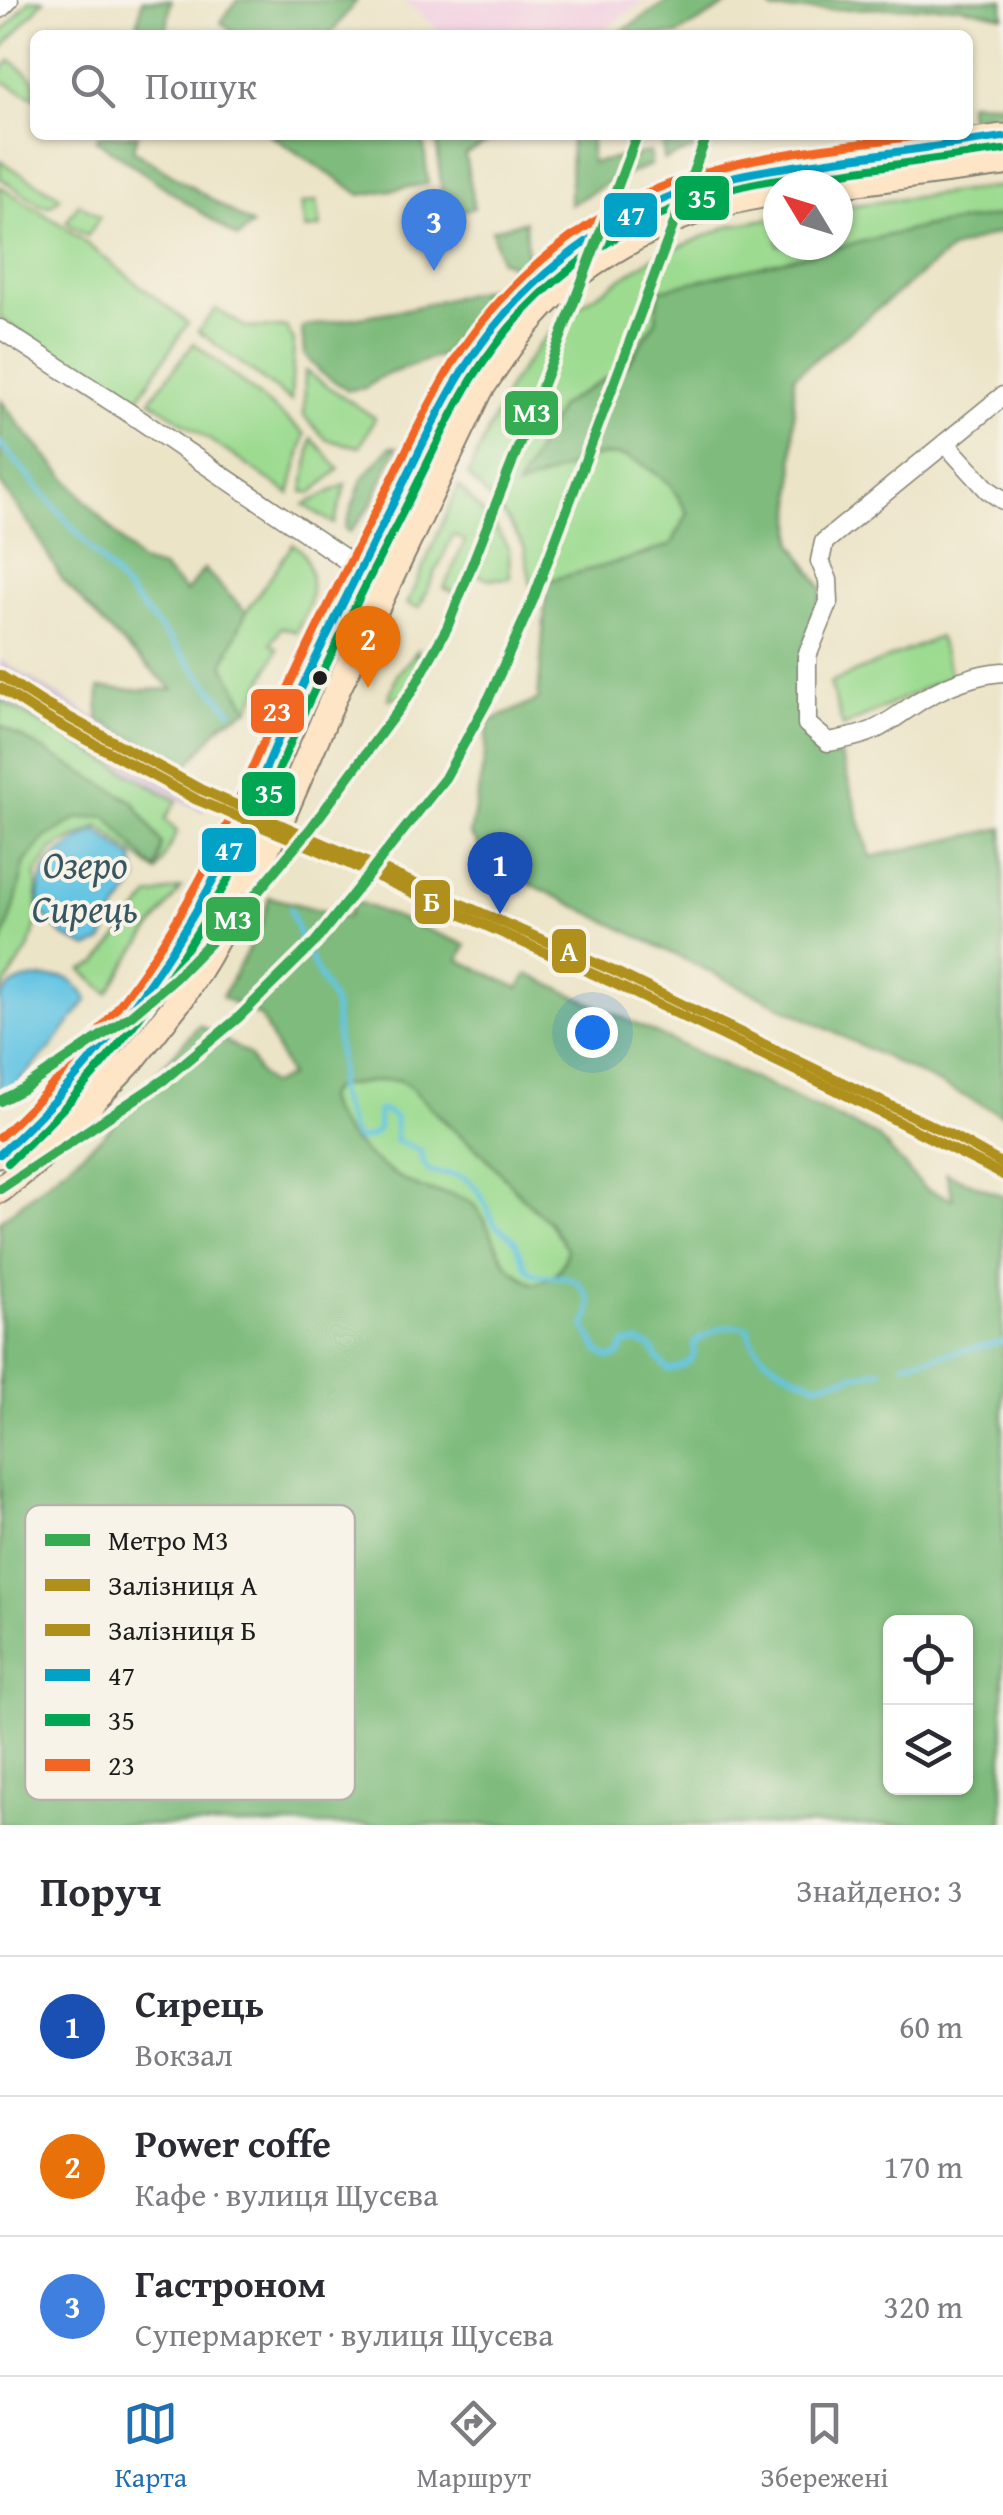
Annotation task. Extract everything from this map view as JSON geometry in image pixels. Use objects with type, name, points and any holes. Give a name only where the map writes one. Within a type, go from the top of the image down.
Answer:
[{"type":"main road","points":[[0,1154],[33,1125],[86,1065],[159,973],[218,870],[295,701],[462,372],[514,304],[567,254],[619,220],[698,186],[749,171],[1003,138]]},
{"type":"main road","points":[[853,183],[1003,163]]},
{"type":"main road","points":[[0,1190],[35,1162],[106,1090],[182,997],[249,883],[395,565],[480,390],[506,350],[536,313],[604,257],[670,220],[763,195]]},
{"type":"street","points":[[0,8],[8,0]]},
{"type":"street","points":[[0,329],[360,569]]},
{"type":"street","points":[[1003,396],[824,542],[820,561],[828,580],[830,602],[806,656],[807,724],[828,742],[855,737],[959,681],[1003,672]]},
{"type":"street","points":[[945,442],[988,490],[1003,500]]},
{"type":"shaded area","points":[[402,0],[645,0],[604,30],[440,30]]},
{"type":"shaded area","points":[[0,659],[211,783],[203,813],[123,772],[0,700]]},
{"type":"green space","points":[[30,0],[44,0],[0,51],[0,35]]},
{"type":"green space","points":[[142,0],[171,0],[167,30],[137,30]]},
{"type":"green space","points":[[237,0],[357,0],[334,30],[230,30],[221,22]]},
{"type":"green space","points":[[670,0],[735,0],[685,30],[624,30]]},
{"type":"green space","points":[[763,0],[1003,0],[1003,16],[958,6],[774,11]]},
{"type":"green space","points":[[11,60],[30,76],[30,95],[0,80],[0,72]]},
{"type":"green space","points":[[973,102],[1003,103],[1003,111],[973,115]]},
{"type":"green space","points":[[96,140],[136,140],[133,150],[252,225],[238,238]]},
{"type":"green space","points":[[278,140],[424,140],[428,184],[361,195]]},
{"type":"green space","points":[[437,140],[492,140],[465,155],[474,208],[444,214]]},
{"type":"green space","points":[[571,140],[591,140],[591,163],[650,152],[651,165],[611,181],[570,205]]},
{"type":"green space","points":[[662,140],[729,140],[707,144],[664,160]]},
{"type":"green space","points":[[0,161],[61,197],[50,206],[41,205],[0,178]]},
{"type":"green space","points":[[0,186],[65,227],[188,323],[140,396],[122,402],[0,318]]},
{"type":"green space","points":[[1003,186],[1003,215],[923,227],[853,251],[853,205]]},
{"type":"green space","points":[[317,201],[321,227],[305,230],[301,204]]},
{"type":"green space","points":[[79,203],[100,217],[87,236],[66,222]]},
{"type":"green space","points":[[1003,215],[1003,231],[952,249],[794,376],[793,543],[823,590],[802,653],[803,730],[818,749],[841,757],[871,857],[1003,828],[1003,1115],[498,868],[470,835],[488,722],[538,700],[547,581],[671,545],[688,513],[670,484],[625,456],[590,458],[517,488],[560,406],[627,365],[656,320],[659,290],[785,260],[853,260],[853,244],[923,227]]},
{"type":"green space","points":[[763,220],[763,260],[828,260],[656,320],[627,365],[560,406],[519,487],[590,458],[625,456],[670,484],[688,513],[671,545],[547,581],[532,589],[524,546],[500,510],[468,475],[509,386],[569,313],[652,258],[732,225]]},
{"type":"green space","points":[[525,221],[527,258],[516,267],[500,260],[492,230]]},
{"type":"green space","points":[[495,287],[444,354],[380,377],[366,388],[348,390],[320,372],[304,354],[302,327],[412,308]]},
{"type":"green space","points":[[216,309],[247,328],[286,327],[294,341],[291,401],[198,331]]},
{"type":"green space","points":[[194,343],[305,434],[290,494],[150,400]]},
{"type":"green space","points":[[305,371],[375,418],[360,447],[327,440],[304,416]]},
{"type":"green space","points":[[0,399],[140,562],[162,568],[186,592],[204,569],[246,612],[223,665],[249,709],[224,722],[186,767],[98,719],[99,688],[173,689],[115,637],[61,578],[0,483]]},
{"type":"green space","points":[[312,438],[339,469],[312,493],[303,492]]},
{"type":"green space","points":[[390,447],[397,447],[371,505],[347,531],[362,479]]},
{"type":"green space","points":[[346,484],[334,524],[304,505]]},
{"type":"green space","points":[[459,486],[496,528],[509,550],[510,578],[490,579],[472,573],[460,595],[444,588],[465,541],[453,535],[419,608],[407,604]]},
{"type":"green space","points":[[293,544],[304,555],[310,570],[308,607],[296,632],[281,627],[271,644],[278,649],[249,709],[223,665],[246,612]]},
{"type":"green space","points":[[939,637],[951,676],[843,727],[830,683]]},
{"type":"green space","points":[[418,650],[418,694],[388,699],[397,675]]},
{"type":"green space","points":[[0,700],[177,801],[165,819],[177,832],[157,872],[99,826],[53,849],[36,874],[38,917],[30,946],[0,993]]},
{"type":"green space","points":[[0,725],[134,802],[162,844],[156,871],[106,816],[76,819],[44,839],[25,862],[0,949]]},
{"type":"green space","points":[[181,888],[108,993],[82,970],[98,963],[150,896]]},
{"type":"green space","points":[[269,897],[347,917],[355,901],[466,945],[459,960],[519,988],[528,974],[877,1136],[925,1189],[953,1199],[946,1173],[1003,1196],[1003,1825],[0,1825],[0,1221],[103,1136],[199,1025],[249,1055],[270,1085],[289,1076],[261,1017],[222,997],[262,924]],"holes":[[[383,1080],[399,1080],[549,1222],[567,1248],[557,1272],[533,1284],[516,1273],[472,1204],[413,1185],[382,1166],[352,1140],[326,1097],[334,1087]]]},
{"type":"green space","points":[[399,1080],[411,1087],[549,1222],[567,1248],[557,1272],[533,1285],[508,1265],[472,1204],[398,1177],[352,1141],[326,1098],[334,1087]]},
{"type":"water","name":"Озеро Сирець","points":[[97,830],[133,858],[138,880],[117,910],[102,942],[88,948],[64,937],[40,911],[39,892],[54,859]]},
{"type":"water","name":"Озеро Сирець","points":[[63,977],[73,981],[88,999],[50,1049],[0,1100],[0,999],[19,982]]},
{"type":"waterway","points":[[0,443],[231,711]]},
{"type":"waterway","points":[[290,909],[302,943],[334,1004],[340,1069],[337,1090],[357,1140],[371,1136],[379,1127],[378,1111],[386,1111],[395,1118],[396,1141],[420,1150],[430,1172],[471,1182],[495,1224],[515,1241],[528,1269],[541,1276],[566,1277],[581,1286],[590,1304],[585,1327],[599,1352],[608,1358],[619,1356],[624,1344],[638,1342],[652,1348],[669,1370],[694,1357],[694,1343],[700,1339],[719,1329],[741,1326],[748,1328],[751,1339],[765,1356],[815,1384],[881,1370]]},
{"type":"waterway","points":[[904,1363],[1003,1342]]},
{"type":"metro line","name":"M3","points":[[0,1101],[129,1017],[175,978],[246,906],[311,828],[412,691],[447,628],[635,140]]},
{"type":"metro line","name":"M3","points":[[0,1189],[165,1079],[238,1018],[315,942],[445,778],[489,698],[533,600],[705,140]]},
{"type":"rail line","name":"A","points":[[0,675],[200,789],[618,973],[1003,1164]]},
{"type":"rail line","name":"Б","points":[[0,688],[43,716],[197,800],[615,984],[1003,1175]]},
{"type":"transit line","name":"47","points":[[0,1154],[94,1056],[174,947],[238,831],[326,637],[443,405],[481,345],[523,295],[599,233],[657,202],[701,185],[767,170],[1003,137]]},
{"type":"transit line","name":"23","points":[[0,1137],[90,1042],[166,937],[218,843],[315,631],[423,416],[466,342],[502,298],[566,241],[613,210],[650,192],[726,166],[888,140]]},
{"type":"transit line","name":"35","points":[[8,1163],[101,1066],[156,995],[205,920],[247,842],[325,667],[454,410],[490,352],[532,303],[556,280],[609,242],[666,212],[712,194],[771,180],[1003,150]]},
{"type":"place","name":"Гастроном","points":[[434,271]]},
{"type":"place","name":"Power coffe","points":[[368,688]]},
{"type":"place","name":"Сирець","points":[[500,914]]}]
